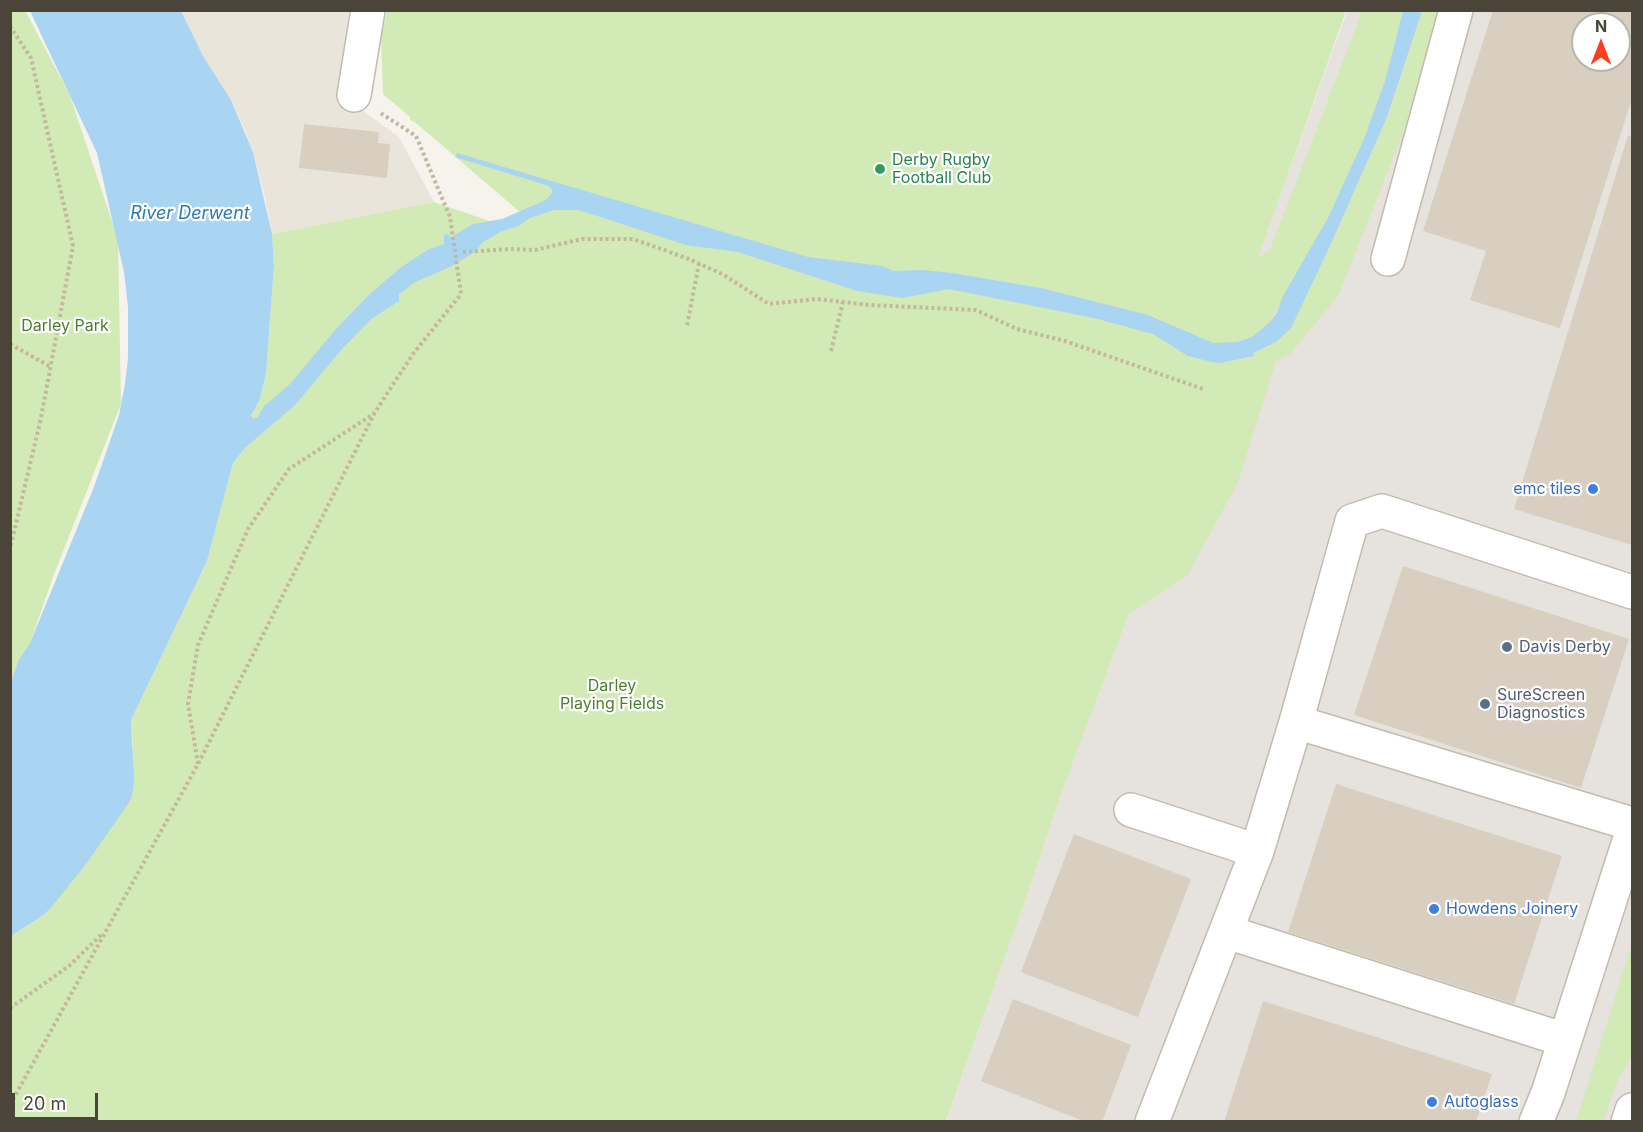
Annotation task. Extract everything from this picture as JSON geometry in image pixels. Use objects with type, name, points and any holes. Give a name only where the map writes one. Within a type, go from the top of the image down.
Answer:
[{"type":"street","points":[[354,95],[368,10]]},
{"type":"street","points":[[1388,259],[1456,10]]},
{"type":"street","points":[[1152,1122],[1257,851],[1352,521],[1382,511],[1632,592]]},
{"type":"street","points":[[1296,722],[1632,824]]},
{"type":"street","points":[[1131,810],[1257,851]]},
{"type":"street","points":[[1536,1122],[1548,1093],[1632,832]]},
{"type":"street","points":[[1227,932],[1565,1040]]},
{"type":"street","points":[[1628,1122],[1632,1110]]},
{"type":"path","points":[[10,26],[31,58],[73,246],[41,418],[10,549]]},
{"type":"path","points":[[10,1106],[198,764],[375,412],[413,354],[461,294],[450,217],[416,136],[354,95]]},
{"type":"path","points":[[464,252],[535,250],[582,239],[633,239],[724,275],[769,304],[817,299],[869,305],[975,310],[1017,330],[1065,341],[1203,389]]},
{"type":"path","points":[[687,325],[699,264]]},
{"type":"path","points":[[831,351],[843,302]]},
{"type":"path","points":[[10,344],[51,367]]},
{"type":"path","points":[[198,764],[188,705],[198,645],[248,529],[289,469],[375,412]]},
{"type":"path","points":[[10,1008],[69,966],[105,931]]},
{"type":"shaded area","points":[[181,11],[349,11],[338,93],[399,137],[434,202],[272,234],[265,197],[245,130],[231,100],[203,56]]},
{"type":"shaded area","points":[[1347,11],[1632,11],[1632,1121],[946,1122],[1059,800],[1129,614]]},
{"type":"green space","name":"Darley Park","points":[[25,10],[70,96],[118,239],[121,404],[53,577],[30,643],[18,661],[11,683],[10,11]]},
{"type":"green space","name":"Darley Playing Fields","points":[[387,11],[1346,11],[1258,258],[1270,250],[1361,11],[1403,11],[1385,81],[1364,139],[1328,218],[1270,322],[1252,337],[1236,342],[1220,363],[1253,356],[1252,353],[1276,342],[1329,248],[1387,117],[1422,11],[1438,11],[1404,130],[1338,296],[1290,354],[1276,361],[1238,482],[1187,576],[1129,614],[1059,800],[946,1121],[11,1122],[11,936],[45,914],[54,904],[133,747],[131,720],[207,561],[233,463],[246,447],[251,417],[260,399],[266,374],[274,266],[272,234],[434,202],[510,228],[528,219],[410,120],[410,117],[383,94],[381,37]]},
{"type":"green space","points":[[1632,944],[1632,1055],[1617,1082],[1603,1121],[1576,1121]]},
{"type":"water","name":"River Derwent","points":[[30,11],[181,11],[203,56],[231,100],[253,152],[272,234],[274,266],[266,373],[260,399],[251,416],[253,419],[258,417],[263,407],[290,384],[336,329],[370,294],[400,268],[429,249],[444,244],[444,235],[451,237],[473,224],[502,219],[547,199],[552,193],[549,186],[455,157],[457,153],[808,257],[882,266],[893,271],[923,270],[952,273],[1041,288],[1148,315],[1213,343],[1237,342],[1252,337],[1277,313],[1283,296],[1328,218],[1364,139],[1385,81],[1403,11],[1422,11],[1387,117],[1291,328],[1276,342],[1253,353],[1254,356],[1220,363],[1212,362],[1188,356],[1153,334],[1094,318],[949,289],[902,298],[857,291],[738,252],[686,245],[579,210],[553,210],[530,218],[483,242],[475,252],[450,267],[415,282],[399,294],[399,301],[371,319],[342,349],[295,405],[246,447],[233,463],[207,561],[131,720],[134,781],[132,796],[86,864],[54,904],[45,914],[11,936],[11,683],[18,661],[30,643],[94,487],[119,415],[128,358],[128,307],[124,272],[97,153]]},
{"type":"building","points":[[1493,10],[1632,10],[1632,98],[1560,328],[1470,300],[1486,251],[1423,231]]},
{"type":"building","points":[[304,124],[379,132],[378,143],[390,144],[387,178],[299,168]]},
{"type":"building","points":[[1628,135],[1632,137],[1632,545],[1514,509]]},
{"type":"building","points":[[1403,566],[1629,639],[1581,788],[1354,715]]},
{"type":"building","points":[[1336,784],[1562,856],[1514,1004],[1288,932]]},
{"type":"building","points":[[1074,834],[1191,879],[1138,1017],[1021,972]]},
{"type":"building","points":[[1013,999],[1131,1045],[1102,1122],[1086,1122],[981,1081]]},
{"type":"building","points":[[1263,1001],[1492,1074],[1476,1122],[1224,1122]]},
{"type":"place","name":"Derby Rugby Football Club","points":[[880,169]]},
{"type":"place","name":"emc tiles","points":[[1593,489]]},
{"type":"place","name":"Davis Derby","points":[[1507,647]]},
{"type":"place","name":"SureScreen Diagnostics","points":[[1485,704]]},
{"type":"place","name":"Howdens Joinery","points":[[1434,909]]},
{"type":"place","name":"Autoglass","points":[[1432,1102]]}]
